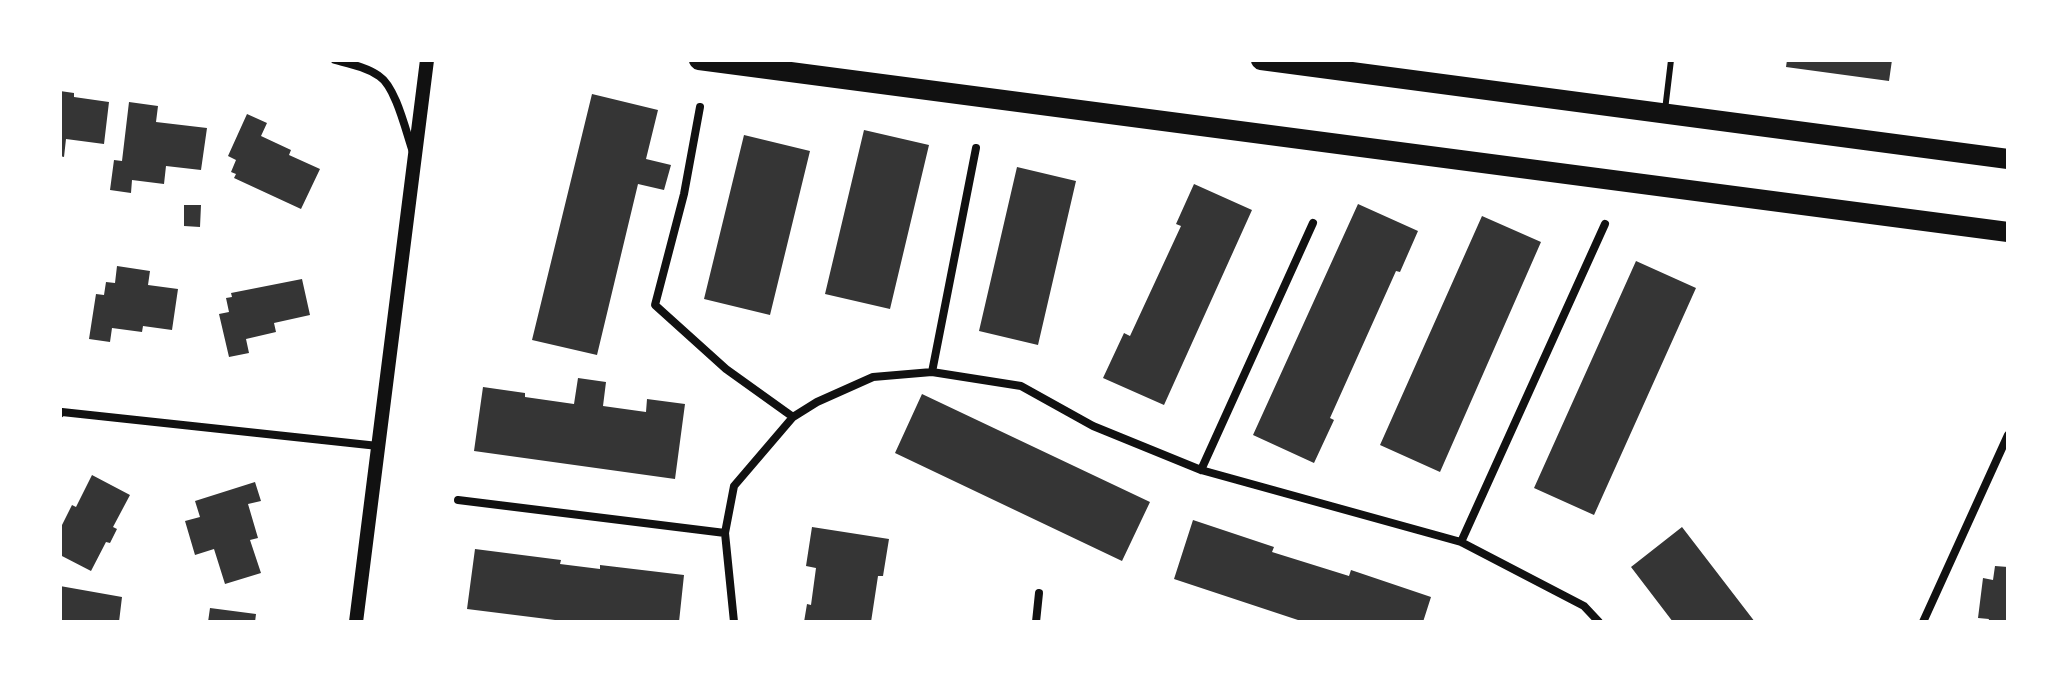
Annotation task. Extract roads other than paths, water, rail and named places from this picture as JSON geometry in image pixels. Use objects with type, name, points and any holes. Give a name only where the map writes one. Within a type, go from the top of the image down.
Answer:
[{"type":"main road","points":[[699,60],[2008,232]]},
{"type":"main road","points":[[1261,60],[2008,159]]},
{"type":"street","points":[[335,60],[381,77],[392,93],[415,158]]},
{"type":"street","points":[[356,622],[427,60]]},
{"type":"street","points":[[700,107],[684,194],[655,305],[726,369],[793,417]]},
{"type":"street","points":[[932,372],[976,148]]},
{"type":"street","points":[[1201,470],[1313,223]]},
{"type":"street","points":[[1461,542],[1605,224]]},
{"type":"street","points":[[734,622],[725,533],[734,486],[793,417],[817,402],[873,377],[932,372],[1021,386],[1093,426],[1201,470],[1461,542],[1584,606],[1599,622]]},
{"type":"street","points":[[60,414],[78,413],[378,446]]},
{"type":"street","points":[[1923,622],[2008,435]]},
{"type":"street","points":[[458,500],[725,533]]},
{"type":"street","points":[[1036,622],[1039,593]]},
{"type":"lane","points":[[1664,113],[1671,60]]}]
